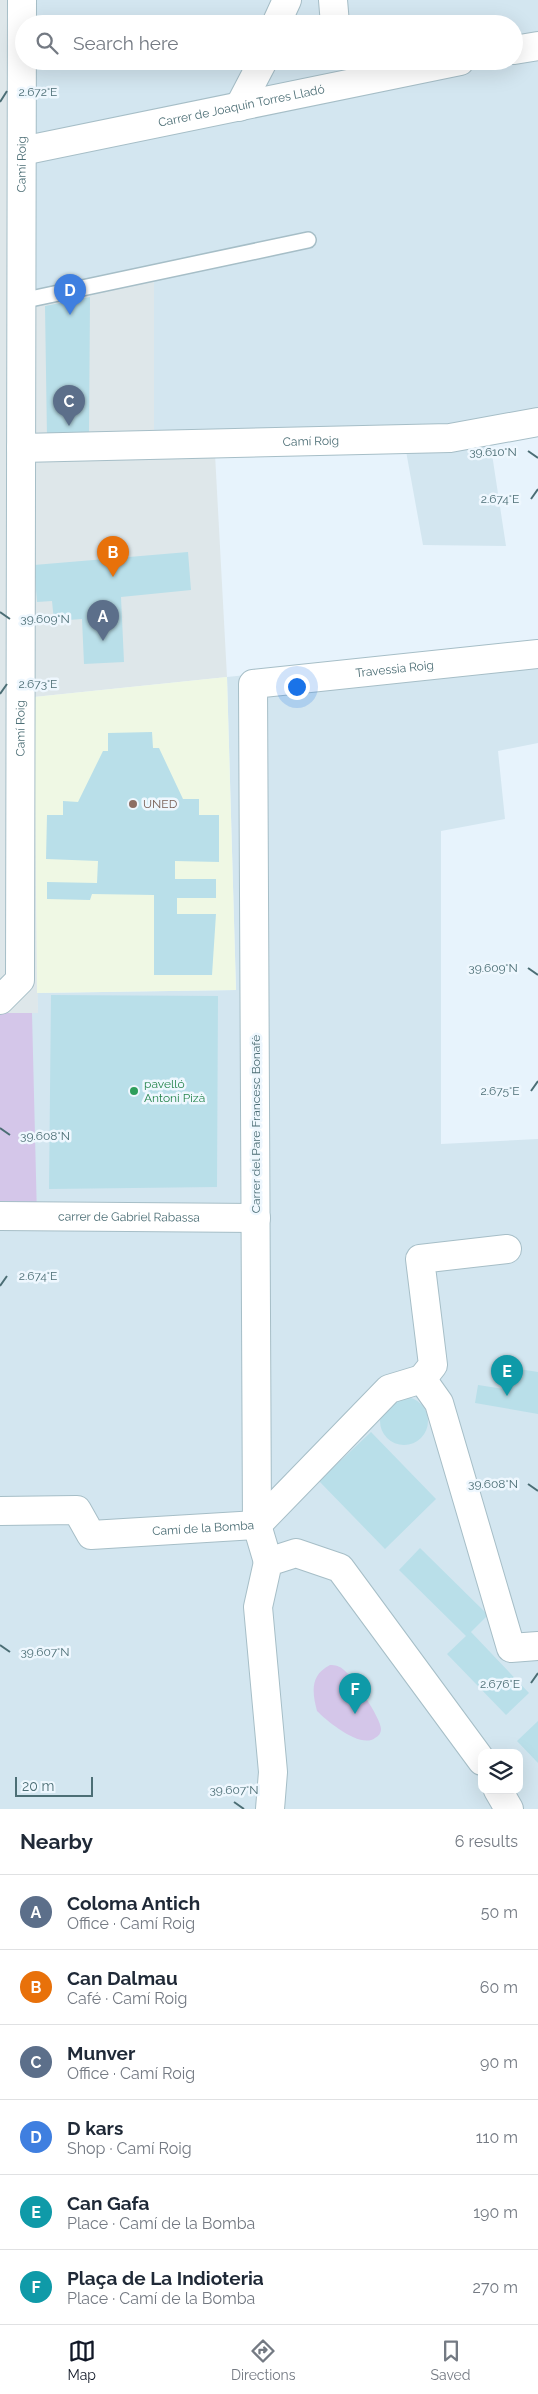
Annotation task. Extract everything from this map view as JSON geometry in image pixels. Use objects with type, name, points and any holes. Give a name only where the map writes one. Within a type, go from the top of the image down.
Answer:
[{"type":"street","name":"Camí Roig","points":[[22,0],[22,15]]},
{"type":"street","points":[[280,15],[287,0]]},
{"type":"street","points":[[333,0],[335,15]]},
{"type":"street","points":[[523,48],[538,46]]},
{"type":"street","name":"Camí Roig","points":[[0,1000],[20,980],[22,70]]},
{"type":"street","points":[[239,107],[258,70]]},
{"type":"street","name":"Carrer de Joaquín Torres Lladó","points":[[22,151],[239,107],[341,73],[371,70]]},
{"type":"street","name":"Camí Roig","points":[[21,448],[450,438],[538,422]]},
{"type":"street","name":"Travessia Roig","points":[[253,684],[538,654]]},
{"type":"street","name":"Carrer del Pare Francesc Bonafè","points":[[253,684],[257,1525],[268,1562]]},
{"type":"street","name":"carrer de Gabriel Rabassa","points":[[0,1216],[256,1218]]},
{"type":"street","points":[[506,1249],[420,1259],[433,1366],[422,1379],[439,1403],[511,1648],[538,1646]]},
{"type":"street","name":"Camí de la Bomba","points":[[0,1512],[77,1510],[91,1535],[257,1525],[389,1389],[422,1379]]},
{"type":"street","points":[[270,1809],[272,1772],[258,1606],[268,1562],[296,1553],[340,1568],[478,1756]]},
{"type":"street","points":[[500,1794],[509,1809]]},
{"type":"lane","points":[[22,302],[308,240]]},
{"type":"shaded area","points":[[0,0],[36,0],[36,15],[15,15],[15,70],[36,70],[35,292],[154,270],[154,431],[215,454],[227,677],[34,697],[38,1013],[0,1013]]},
{"type":"shaded area","points":[[36,0],[538,0],[538,432],[490,441],[506,546],[423,545],[406,451],[154,432],[35,292],[35,70],[523,70],[523,15],[36,15]]},
{"type":"shaded area","points":[[538,644],[538,743],[498,751],[505,819],[441,831],[441,1144],[538,1139],[538,1809],[0,1809],[0,1013],[38,1013],[37,993],[236,990],[227,677]]},
{"type":"shaded area","name":"UNED","points":[[227,677],[236,990],[37,993],[34,697]]},
{"type":"shaded area","points":[[0,1013],[32,1013],[37,1217],[0,1216]]},
{"type":"shaded area","points":[[330,1665],[344,1670],[366,1698],[380,1724],[381,1732],[379,1735],[369,1740],[353,1737],[336,1727],[317,1711],[314,1685],[323,1669]]},
{"type":"building","points":[[90,297],[89,437],[47,438],[45,306]]},
{"type":"building","points":[[188,552],[191,590],[121,597],[124,662],[84,664],[82,619],[54,621],[52,601],[37,602],[34,565]]},
{"type":"building","points":[[152,732],[153,748],[159,748],[183,799],[199,799],[199,815],[219,815],[219,862],[175,861],[175,879],[216,879],[216,898],[177,898],[177,914],[216,914],[212,975],[154,975],[154,895],[92,894],[90,900],[47,899],[47,882],[97,883],[98,861],[46,859],[47,815],[63,815],[63,801],[78,802],[103,751],[108,751],[108,733]]},
{"type":"building","name":"pavelló Antoni Pizà","points":[[51,995],[218,996],[217,1187],[49,1189]]},
{"type":"building","points":[[507,1367],[538,1372],[538,1414],[475,1403],[478,1385],[504,1389]]},
{"type":"building","points":[[399,1397],[409,1397],[421,1404],[428,1416],[428,1426],[421,1438],[409,1445],[399,1445],[391,1441],[384,1434],[380,1426],[380,1416],[384,1408],[391,1401]]},
{"type":"building","points":[[371,1432],[436,1499],[385,1549],[319,1481]]},
{"type":"building","points":[[420,1548],[488,1615],[471,1632],[529,1693],[506,1715],[447,1654],[466,1636],[399,1570]]},
{"type":"building","points":[[538,1721],[538,1763],[517,1741]]},
{"type":"place","name":"D kars","points":[[70,315]]},
{"type":"place","name":"Munver","points":[[69,426]]},
{"type":"place","name":"Can Dalmau","points":[[113,577]]},
{"type":"place","name":"Coloma Antich","points":[[103,641]]},
{"type":"place","name":"UNED","points":[[133,804]]},
{"type":"place","name":"pavelló Antoni Pizà","points":[[134,1091]]},
{"type":"place","name":"Can Gafa","points":[[507,1396]]},
{"type":"place","name":"Plaça de La Indioteria","points":[[355,1714]]}]
